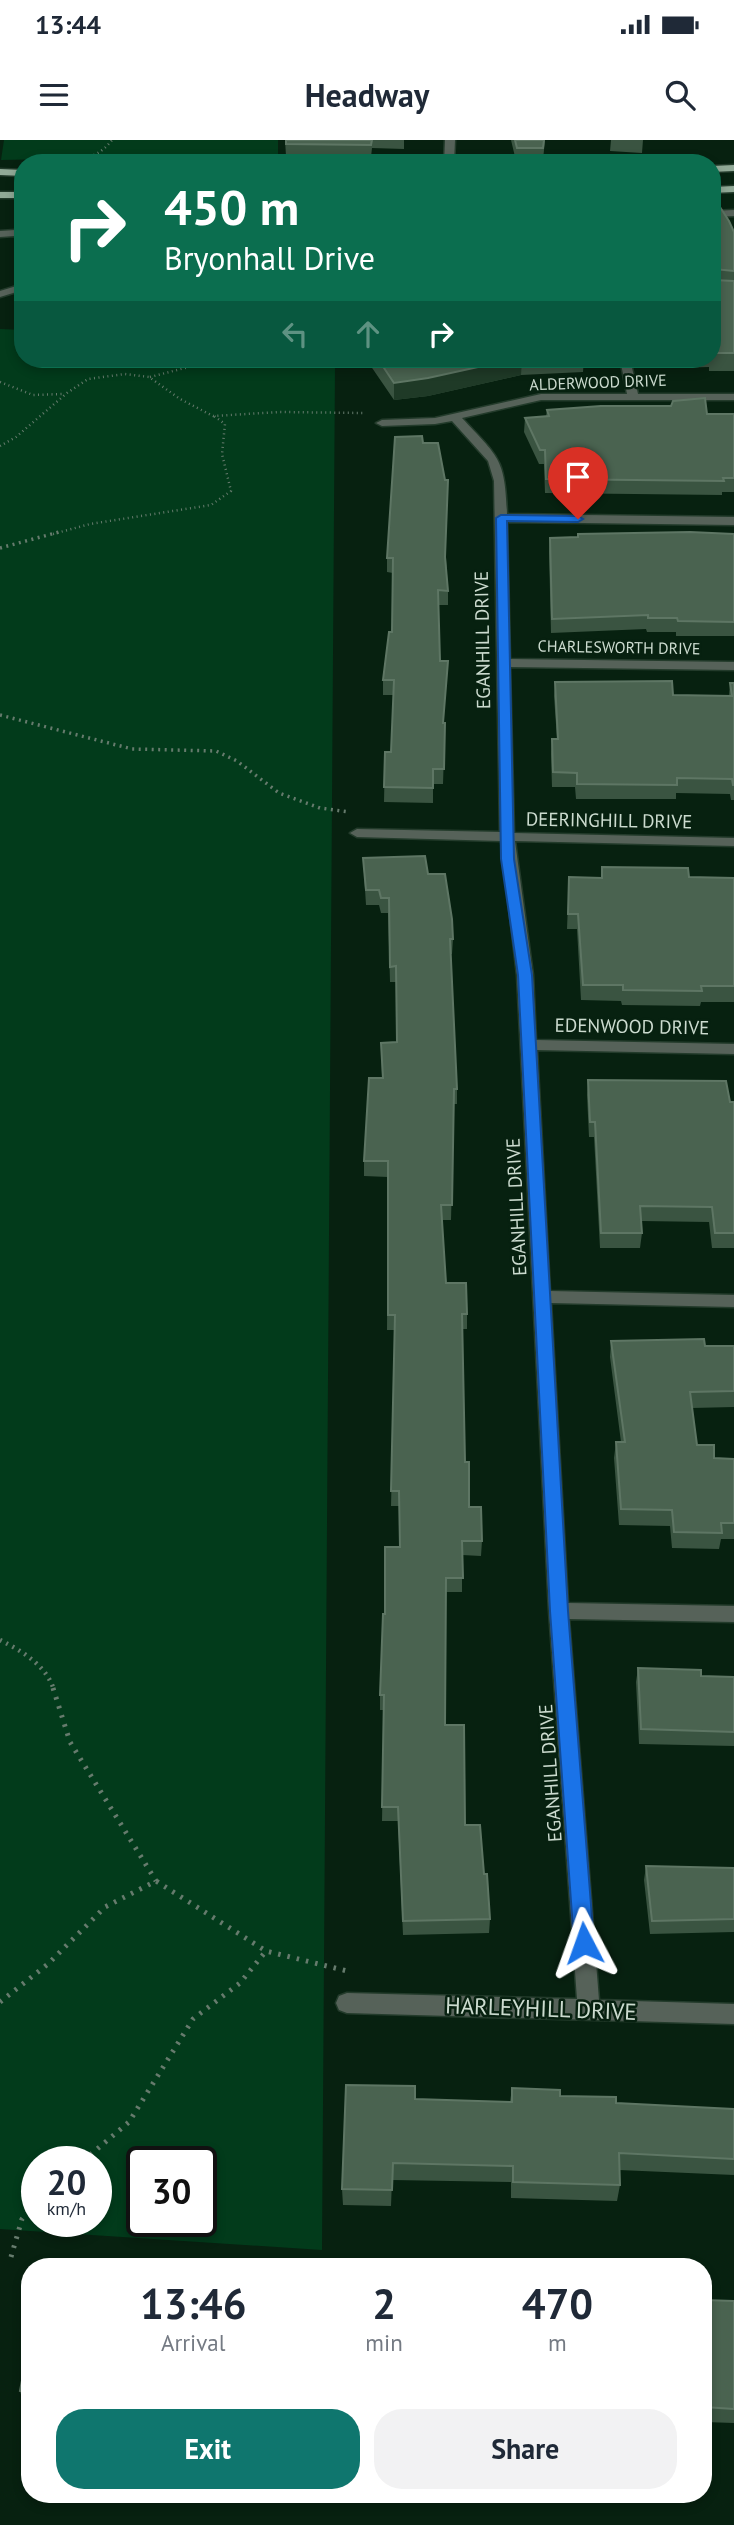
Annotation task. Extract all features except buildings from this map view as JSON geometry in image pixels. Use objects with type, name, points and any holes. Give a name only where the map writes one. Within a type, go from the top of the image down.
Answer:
[{"type":"street","points":[[627,368],[634,395]]},
{"type":"street","name":"ALDERWOOD DRIVE","points":[[382,423],[455,417],[541,397],[734,397]]},
{"type":"street","name":"EGANHILL DRIVE","points":[[455,417],[486,450],[499,470],[506,837],[525,975],[559,1611],[589,2010]]},
{"type":"street","points":[[501,518],[734,522]]},
{"type":"street","name":"CHARLESWORTH DRIVE","points":[[503,663],[734,666]]},
{"type":"street","name":"DEERINGHILL DRIVE","points":[[356,833],[734,842]]},
{"type":"street","name":"EDENWOOD DRIVE","points":[[529,1045],[734,1049]]},
{"type":"street","points":[[542,1297],[734,1301]]},
{"type":"street","points":[[559,1611],[734,1614]]},
{"type":"street","name":"HARLEYHILL DRIVE","points":[[347,2003],[734,2014]]},
{"type":"path","points":[[101,154],[112,140]]},
{"type":"path","points":[[0,446],[16,437],[67,393],[88,379],[125,374],[149,377],[184,368]]},
{"type":"path","points":[[0,548],[90,524],[211,505],[231,491],[222,454],[225,424],[180,399],[149,377]]},
{"type":"path","points":[[0,382],[33,395],[58,396],[67,393]]},
{"type":"path","points":[[213,416],[280,412],[364,413]]},
{"type":"path","points":[[0,715],[149,751],[198,750],[225,753],[274,790],[335,812],[356,812]]},
{"type":"path","points":[[0,1640],[25,1653],[50,1678],[70,1742],[156,1881],[266,1951],[347,1971]]},
{"type":"path","points":[[0,2002],[48,1964],[105,1907],[156,1881]]},
{"type":"path","points":[[101,2146],[129,2122],[192,2020],[240,1983],[266,1951]]},
{"type":"path","points":[[11,2257],[21,2220]]},
{"type":"green space","points":[[4,140],[278,140],[278,154],[14,154],[14,160],[1,160]]},
{"type":"green space","points":[[0,329],[14,330],[14,368],[335,368],[322,2250],[112,2236],[112,2146],[21,2146],[21,2230],[0,2229]]},
{"type":"route","points":[[578,519],[501,518],[506,837],[525,975],[559,1611],[584,1943]]}]
